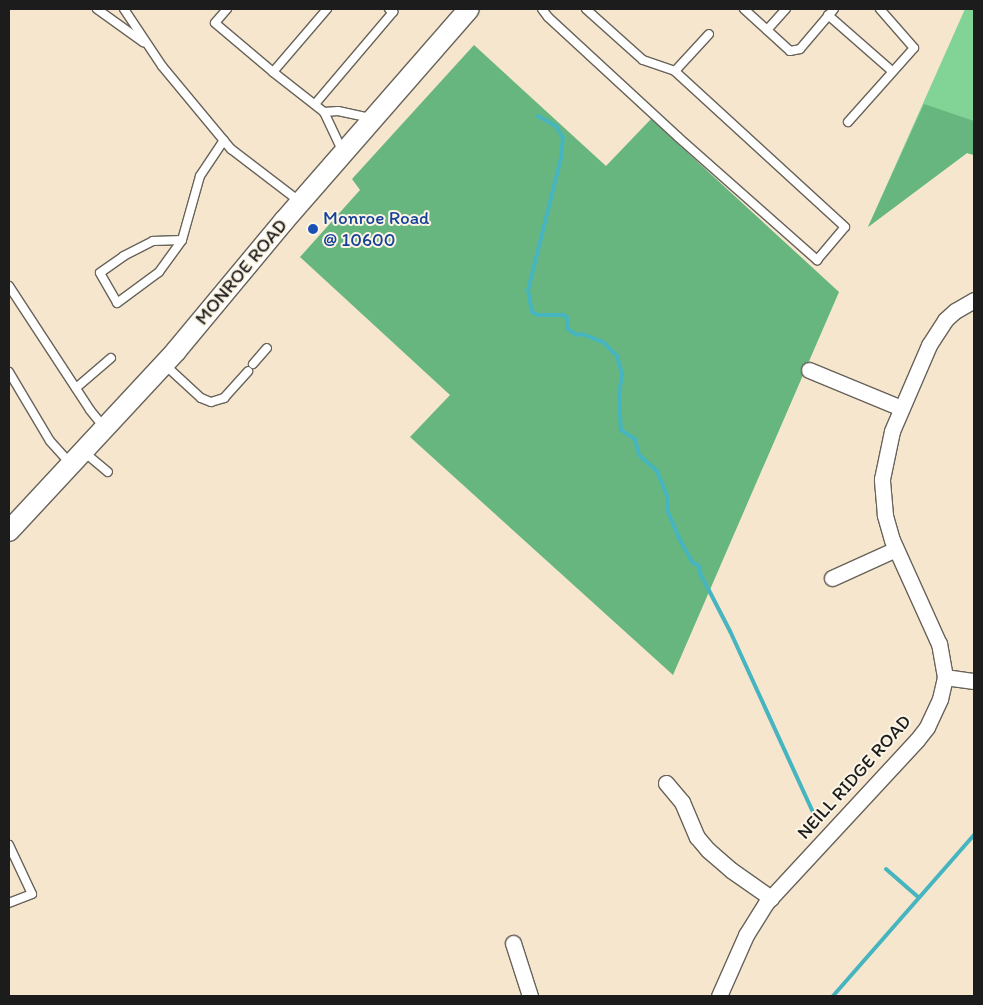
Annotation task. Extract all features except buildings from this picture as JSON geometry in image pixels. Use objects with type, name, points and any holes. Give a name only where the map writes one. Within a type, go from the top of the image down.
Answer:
[{"type":"main road","name":"MONROE ROAD","points":[[11,524],[78,458],[164,364],[468,9]]},
{"type":"street","name":"NEILL RIDGE ROAD","points":[[719,996],[746,935],[771,898],[917,740],[934,714],[940,699],[945,677],[944,662],[932,624],[896,549],[885,515],[882,479],[887,447],[901,408],[937,330],[955,311],[974,300]]},
{"type":"street","points":[[809,370],[901,408]]},
{"type":"street","points":[[832,578],[896,549]]},
{"type":"street","points":[[945,677],[974,681]]},
{"type":"street","points":[[666,783],[682,802],[697,837],[708,850],[731,870],[771,898]]},
{"type":"street","points":[[513,943],[530,996]]},
{"type":"lane","points":[[97,9],[146,45]]},
{"type":"lane","points":[[124,9],[146,45],[232,150],[301,202]]},
{"type":"lane","points":[[227,9],[215,22],[273,72],[324,112],[343,154]]},
{"type":"lane","points":[[273,72],[327,9]]},
{"type":"lane","points":[[315,104],[393,12],[389,9]]},
{"type":"lane","points":[[542,9],[548,17],[678,137],[817,260],[845,227],[674,71],[643,60],[586,9]]},
{"type":"lane","points":[[744,9],[790,51],[800,50],[831,12],[892,71]]},
{"type":"lane","points":[[767,30],[786,9]]},
{"type":"lane","points":[[848,122],[914,48],[880,9]]},
{"type":"lane","points":[[674,71],[709,34]]},
{"type":"lane","points":[[324,112],[338,111],[373,119]]},
{"type":"lane","points":[[182,240],[153,241],[124,256],[100,272],[117,303],[159,272],[182,240],[200,176],[224,140]]},
{"type":"lane","points":[[9,286],[76,388],[106,428]]},
{"type":"lane","points":[[253,364],[266,348]]},
{"type":"lane","points":[[76,388],[111,358]]},
{"type":"lane","points":[[164,364],[200,398],[211,402],[224,398],[248,371]]},
{"type":"lane","points":[[9,372],[50,441],[78,458],[108,472]]},
{"type":"lane","points":[[9,845],[32,894],[9,903]]},
{"type":"green space","points":[[965,9],[974,9],[974,155],[967,153],[868,227]]},
{"type":"green space","points":[[474,45],[606,166],[651,119],[839,292],[673,675],[410,437],[450,395],[300,257],[360,190],[352,179]]},
{"type":"green space","points":[[924,104],[974,121],[974,155],[967,153],[868,227]]},
{"type":"waterway","points":[[538,116],[556,126],[563,138],[561,158],[528,290],[532,312],[538,315],[564,315],[567,318],[567,328],[576,335],[582,334],[603,342],[617,356],[622,375],[619,395],[621,430],[635,439],[639,455],[657,471],[667,496],[668,512],[680,540],[692,562],[700,567],[700,573],[730,631],[816,819]]},
{"type":"waterway","points":[[833,996],[974,835]]},
{"type":"waterway","points":[[886,869],[918,897]]},
{"type":"place","name":"Monroe Road @ 10600","points":[[313,229]]}]
